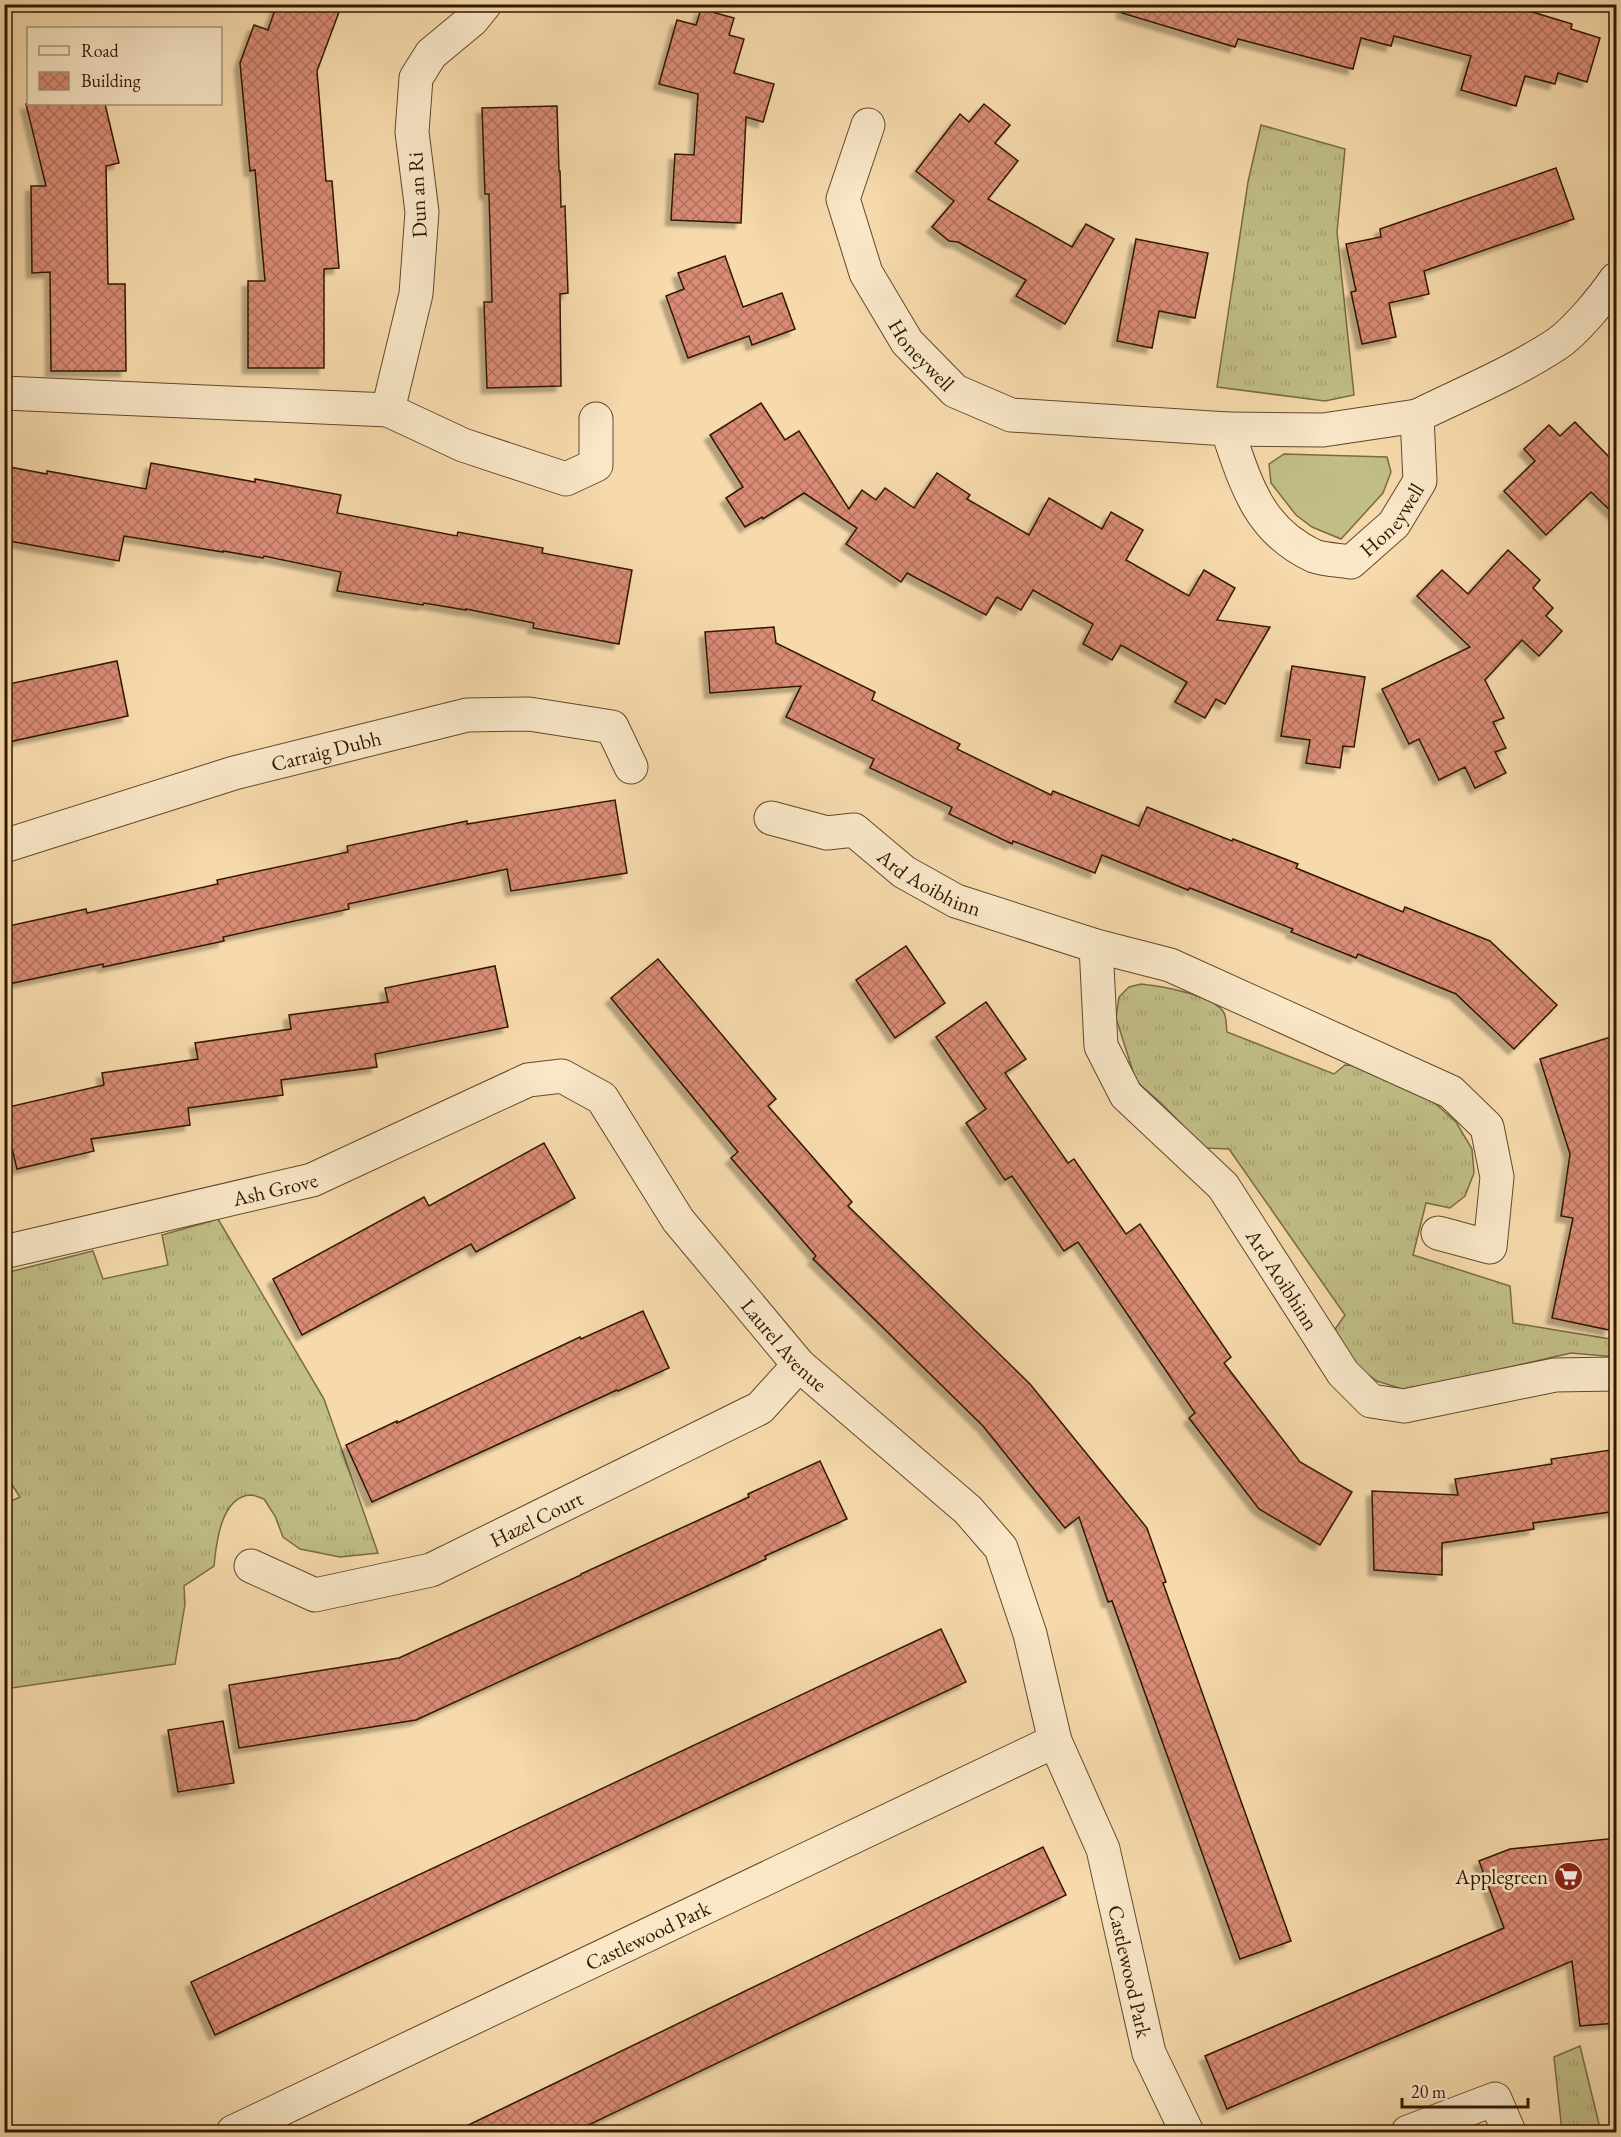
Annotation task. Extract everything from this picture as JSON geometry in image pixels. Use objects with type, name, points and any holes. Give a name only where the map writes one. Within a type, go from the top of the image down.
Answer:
[{"type":"street","name":"Dun an Ri","points":[[388,410],[416,294],[422,212],[412,132],[416,78],[431,54],[472,20],[485,4]]},
{"type":"street","name":"Honeywell","points":[[868,125],[843,199],[866,273],[907,342],[955,391],[1011,415],[1227,429],[1323,430],[1417,416],[1510,372],[1559,343],[1602,299],[1617,279]]},
{"type":"street","points":[[4,393],[388,410],[463,445],[566,479],[596,465],[596,418]]},
{"type":"street","name":"Honeywell","points":[[1227,429],[1248,490],[1277,532],[1316,556],[1351,562],[1394,525],[1420,481],[1417,416]]},
{"type":"street","name":"Carraig Dubh","points":[[4,846],[234,773],[467,715],[530,714],[612,726],[631,767]]},
{"type":"street","name":"Ard Aoibhinn","points":[[771,818],[827,834],[854,830],[904,872],[956,901],[1096,946],[1170,965],[1451,1092],[1488,1127],[1497,1177],[1490,1246],[1438,1233]]},
{"type":"street","name":"Ard Aoibhinn","points":[[1096,946],[1101,1046],[1126,1095],[1223,1186],[1343,1373],[1371,1401],[1404,1406],[1555,1375],[1617,1374]]},
{"type":"street","name":"Laurel Avenue","points":[[528,1080],[562,1076],[602,1098],[678,1220],[799,1365],[968,1510],[1001,1548],[1030,1634]]},
{"type":"street","name":"Ash Grove","points":[[4,1252],[312,1180],[528,1080]]},
{"type":"street","name":"Hazel Court","points":[[251,1566],[315,1595],[431,1570],[760,1408],[799,1365]]},
{"type":"street","name":"Castlewood Park","points":[[1030,1634],[1055,1742],[1103,1849],[1149,2053],[1186,2133]]},
{"type":"street","name":"Castlewood Park","points":[[236,2131],[1055,1742]]},
{"type":"street","points":[[1408,2133],[1495,2099],[1509,2133]]},
{"type":"green space","points":[[1261,125],[1345,149],[1337,232],[1354,395],[1325,401],[1217,387],[1248,182]]},
{"type":"green space","points":[[1284,454],[1387,457],[1391,472],[1383,493],[1341,539],[1312,527],[1296,515],[1271,483],[1269,464]]},
{"type":"green space","points":[[1141,984],[1186,992],[1210,1001],[1224,1013],[1227,1032],[1334,1074],[1345,1065],[1359,1066],[1430,1099],[1456,1122],[1472,1149],[1474,1173],[1465,1196],[1450,1208],[1426,1203],[1413,1255],[1510,1286],[1513,1323],[1616,1340],[1616,1357],[1571,1353],[1402,1389],[1377,1381],[1356,1366],[1333,1332],[1345,1315],[1229,1149],[1205,1148],[1136,1081],[1116,1018],[1119,997],[1129,987]]},
{"type":"green space","points":[[218,1219],[324,1399],[378,1553],[340,1557],[300,1549],[283,1537],[275,1516],[264,1499],[251,1495],[241,1497],[233,1503],[222,1523],[214,1566],[184,1586],[185,1604],[175,1664],[5,1689],[5,1504],[20,1497],[5,1474],[5,1273],[93,1251],[103,1279],[168,1265],[162,1235]]},
{"type":"green space","points":[[1580,2046],[1601,2132],[1562,2132],[1554,2057]]},
{"type":"building","points":[[277,4],[342,4],[317,71],[326,181],[332,181],[339,268],[324,269],[324,368],[248,368],[248,281],[265,281],[255,170],[250,171],[240,63],[254,25],[268,30]]},
{"type":"building","points":[[1123,4],[1506,4],[1572,24],[1571,29],[1600,38],[1587,82],[1558,73],[1555,84],[1525,76],[1516,106],[1461,90],[1471,56],[1394,36],[1391,46],[1361,38],[1353,69],[1238,39],[1235,47],[1122,13]]},
{"type":"building","points":[[701,9],[734,18],[729,35],[744,39],[734,73],[774,84],[763,122],[746,117],[741,223],[671,220],[675,154],[694,155],[698,94],[659,84],[677,20],[696,25]]},
{"type":"building","points":[[26,104],[105,105],[119,163],[106,166],[108,284],[125,284],[126,371],[51,371],[50,272],[32,273],[31,186],[46,186]]},
{"type":"building","points":[[984,104],[1010,125],[995,143],[1018,161],[988,199],[1072,247],[1086,224],[1114,239],[1065,324],[1016,296],[1026,280],[958,242],[949,241],[932,227],[954,201],[916,171],[960,114],[969,122]]},
{"type":"building","points":[[557,106],[561,207],[565,206],[568,293],[560,294],[561,386],[487,388],[484,302],[492,302],[489,194],[485,194],[482,108]]},
{"type":"building","points":[[1556,168],[1574,219],[1424,271],[1429,294],[1389,303],[1396,337],[1362,344],[1351,292],[1356,291],[1346,244],[1381,237],[1380,229]]},
{"type":"building","points":[[1136,239],[1208,253],[1195,318],[1159,311],[1152,348],[1117,341]]},
{"type":"building","points":[[725,256],[743,307],[782,293],[795,329],[752,345],[749,336],[688,358],[666,296],[684,289],[678,273]]},
{"type":"building","points":[[761,403],[785,440],[799,431],[849,509],[862,490],[876,500],[885,488],[914,508],[937,473],[970,495],[967,499],[1029,535],[1049,498],[1102,529],[1111,512],[1143,530],[1126,560],[1189,596],[1204,570],[1235,588],[1217,620],[1270,627],[1225,704],[1216,699],[1205,718],[1175,702],[1187,682],[1121,645],[1112,660],[1083,644],[1093,624],[1033,590],[1021,610],[997,597],[986,615],[907,573],[901,582],[846,544],[857,528],[804,493],[763,519],[762,517],[745,527],[726,498],[743,487],[710,435]]},
{"type":"building","points":[[1575,422],[1617,465],[1617,517],[1591,492],[1546,535],[1504,491],[1535,461],[1524,449],[1549,425],[1560,436]]},
{"type":"building","points":[[151,463],[341,495],[337,513],[457,536],[458,532],[543,548],[542,553],[632,570],[619,644],[533,628],[534,623],[466,609],[424,603],[423,605],[337,591],[341,572],[264,556],[263,558],[124,536],[119,561],[4,540],[4,466],[47,474],[47,471],[146,489]]},
{"type":"building","points":[[1508,550],[1540,580],[1533,588],[1553,608],[1546,616],[1562,631],[1539,656],[1522,640],[1485,680],[1504,718],[1493,722],[1506,748],[1495,752],[1506,773],[1475,788],[1465,767],[1439,780],[1419,739],[1409,744],[1382,689],[1470,647],[1417,596],[1442,570],[1468,594]]},
{"type":"building","points":[[774,627],[776,643],[875,692],[872,700],[960,744],[957,749],[1051,795],[1053,791],[1139,826],[1147,807],[1298,864],[1296,868],[1403,912],[1405,907],[1490,941],[1557,1005],[1514,1049],[1456,994],[1358,954],[1356,958],[1291,932],[1293,929],[1102,855],[1095,873],[1013,841],[1012,844],[949,814],[952,807],[870,768],[874,759],[786,717],[801,686],[710,693],[705,632]]},
{"type":"building","points":[[117,661],[128,716],[4,743],[4,685]]},
{"type":"building","points":[[1292,666],[1365,677],[1354,747],[1343,746],[1340,768],[1306,763],[1310,740],[1281,736]]},
{"type":"building","points":[[615,800],[627,873],[511,891],[507,869],[348,904],[349,909],[223,937],[224,941],[4,985],[4,927],[86,909],[87,913],[218,884],[217,880],[348,852],[347,846],[467,821],[467,824]]},
{"type":"building","points":[[906,946],[945,1003],[895,1038],[856,980]]},
{"type":"building","points":[[658,959],[776,1099],[768,1106],[852,1202],[848,1206],[1030,1384],[1147,1528],[1166,1582],[1163,1583],[1291,1941],[1240,1959],[1112,1601],[1108,1602],[1079,1517],[1065,1528],[983,1426],[813,1259],[816,1256],[731,1158],[738,1152],[611,998]]},
{"type":"building","points":[[495,966],[508,1027],[375,1054],[377,1067],[281,1080],[283,1095],[188,1108],[190,1125],[91,1139],[94,1151],[17,1169],[4,1108],[104,1085],[102,1073],[198,1059],[195,1043],[291,1029],[289,1015],[388,1002],[385,988]]},
{"type":"building","points":[[986,1002],[1026,1059],[1005,1073],[1068,1163],[1074,1159],[1126,1234],[1140,1224],[1231,1357],[1224,1363],[1300,1462],[1352,1492],[1320,1545],[1259,1509],[1189,1418],[1195,1413],[1078,1242],[1064,1251],[1012,1176],[1005,1180],[966,1123],[986,1109],[936,1037]]},
{"type":"building","points":[[1617,1035],[1617,1291],[1609,1330],[1552,1318],[1573,1218],[1561,1216],[1570,1154],[1540,1059]]},
{"type":"building","points":[[544,1143],[575,1198],[476,1252],[471,1244],[302,1335],[273,1279],[424,1197],[429,1206]]},
{"type":"building","points":[[643,1311],[669,1368],[372,1502],[346,1445],[580,1337],[581,1339]]},
{"type":"building","points":[[1617,1449],[1617,1511],[1533,1523],[1534,1529],[1442,1543],[1442,1575],[1374,1570],[1372,1491],[1458,1495],[1455,1479],[1552,1464],[1551,1459]]},
{"type":"building","points":[[820,1461],[847,1519],[765,1556],[766,1559],[416,1720],[239,1748],[229,1685],[399,1658],[749,1497],[748,1494]]},
{"type":"building","points":[[941,1629],[966,1682],[215,2035],[191,1982]]},
{"type":"building","points":[[223,1721],[234,1783],[178,1792],[168,1730]]},
{"type":"building","points":[[1617,1838],[1617,2023],[1580,2026],[1572,1961],[1227,2109],[1205,2056],[1504,1928],[1479,1861],[1510,1849]]},
{"type":"building","points":[[1043,1847],[1066,1895],[572,2133],[452,2133]]},
{"type":"place","name":"Applegreen","points":[[1569,1876]]}]
